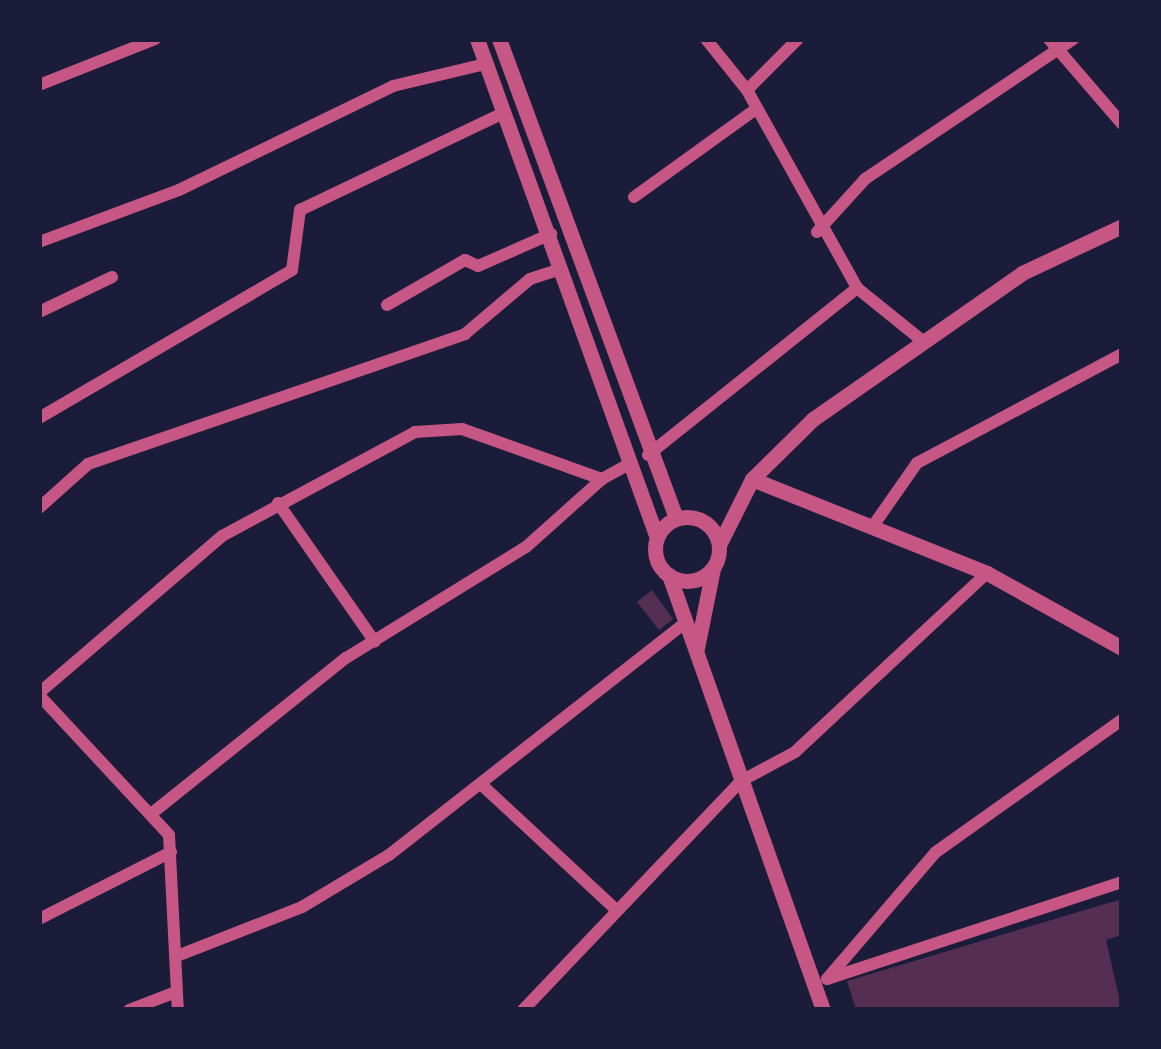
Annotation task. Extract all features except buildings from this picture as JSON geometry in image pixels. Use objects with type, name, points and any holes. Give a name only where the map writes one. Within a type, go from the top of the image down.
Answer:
[{"type":"street","points":[[39,85],[155,39]]},
{"type":"street","points":[[477,39],[501,114],[530,171],[741,782],[821,981],[823,1010]]},
{"type":"street","points":[[500,39],[549,164],[654,477],[676,518]]},
{"type":"street","points":[[706,39],[748,90],[818,232],[857,288],[920,338]]},
{"type":"street","points":[[748,90],[798,39]]},
{"type":"street","points":[[818,232],[865,179],[1053,44],[1073,39]]},
{"type":"street","points":[[1053,44],[1122,124]]},
{"type":"street","points":[[40,241],[179,190],[393,86],[485,64]]},
{"type":"street","points":[[634,197],[756,109]]},
{"type":"street","points":[[39,418],[292,270],[300,210],[501,114]]},
{"type":"street","points":[[530,171],[549,164]]},
{"type":"street","points":[[706,523],[920,338],[1122,226]]},
{"type":"street","points":[[387,305],[465,260],[478,266],[551,234]]},
{"type":"street","points":[[39,508],[97,460],[465,334],[530,280],[561,269]]},
{"type":"street","points":[[39,312],[112,278]]},
{"type":"street","points":[[647,455],[857,288]]},
{"type":"street","points":[[873,526],[917,464],[1122,354]]},
{"type":"street","points":[[595,366],[613,358]]},
{"type":"street","points":[[178,1010],[171,852],[151,814],[39,694],[222,536],[368,451],[442,425],[602,479]]},
{"type":"street","points":[[151,814],[375,642],[526,547],[602,479],[629,464]]},
{"type":"street","points":[[749,486],[873,526],[987,573],[1122,648]]},
{"type":"street","points":[[697,648],[719,545],[749,486]]},
{"type":"street","points":[[278,503],[375,642]]},
{"type":"street","points":[[657,538],[676,518]]},
{"type":"street","points":[[676,518],[706,523],[719,545]]},
{"type":"street","points":[[669,575],[688,581],[714,567]]},
{"type":"street","points":[[523,1010],[612,906],[741,782],[796,752],[987,573]]},
{"type":"street","points":[[177,956],[302,908],[484,787],[684,624]]},
{"type":"street","points":[[821,981],[936,852],[1122,720]]},
{"type":"street","points":[[484,787],[612,906]]},
{"type":"street","points":[[39,919],[108,874],[171,852]]},
{"type":"street","points":[[821,981],[1122,882]]},
{"type":"street","points":[[129,1010],[176,992]]}]
